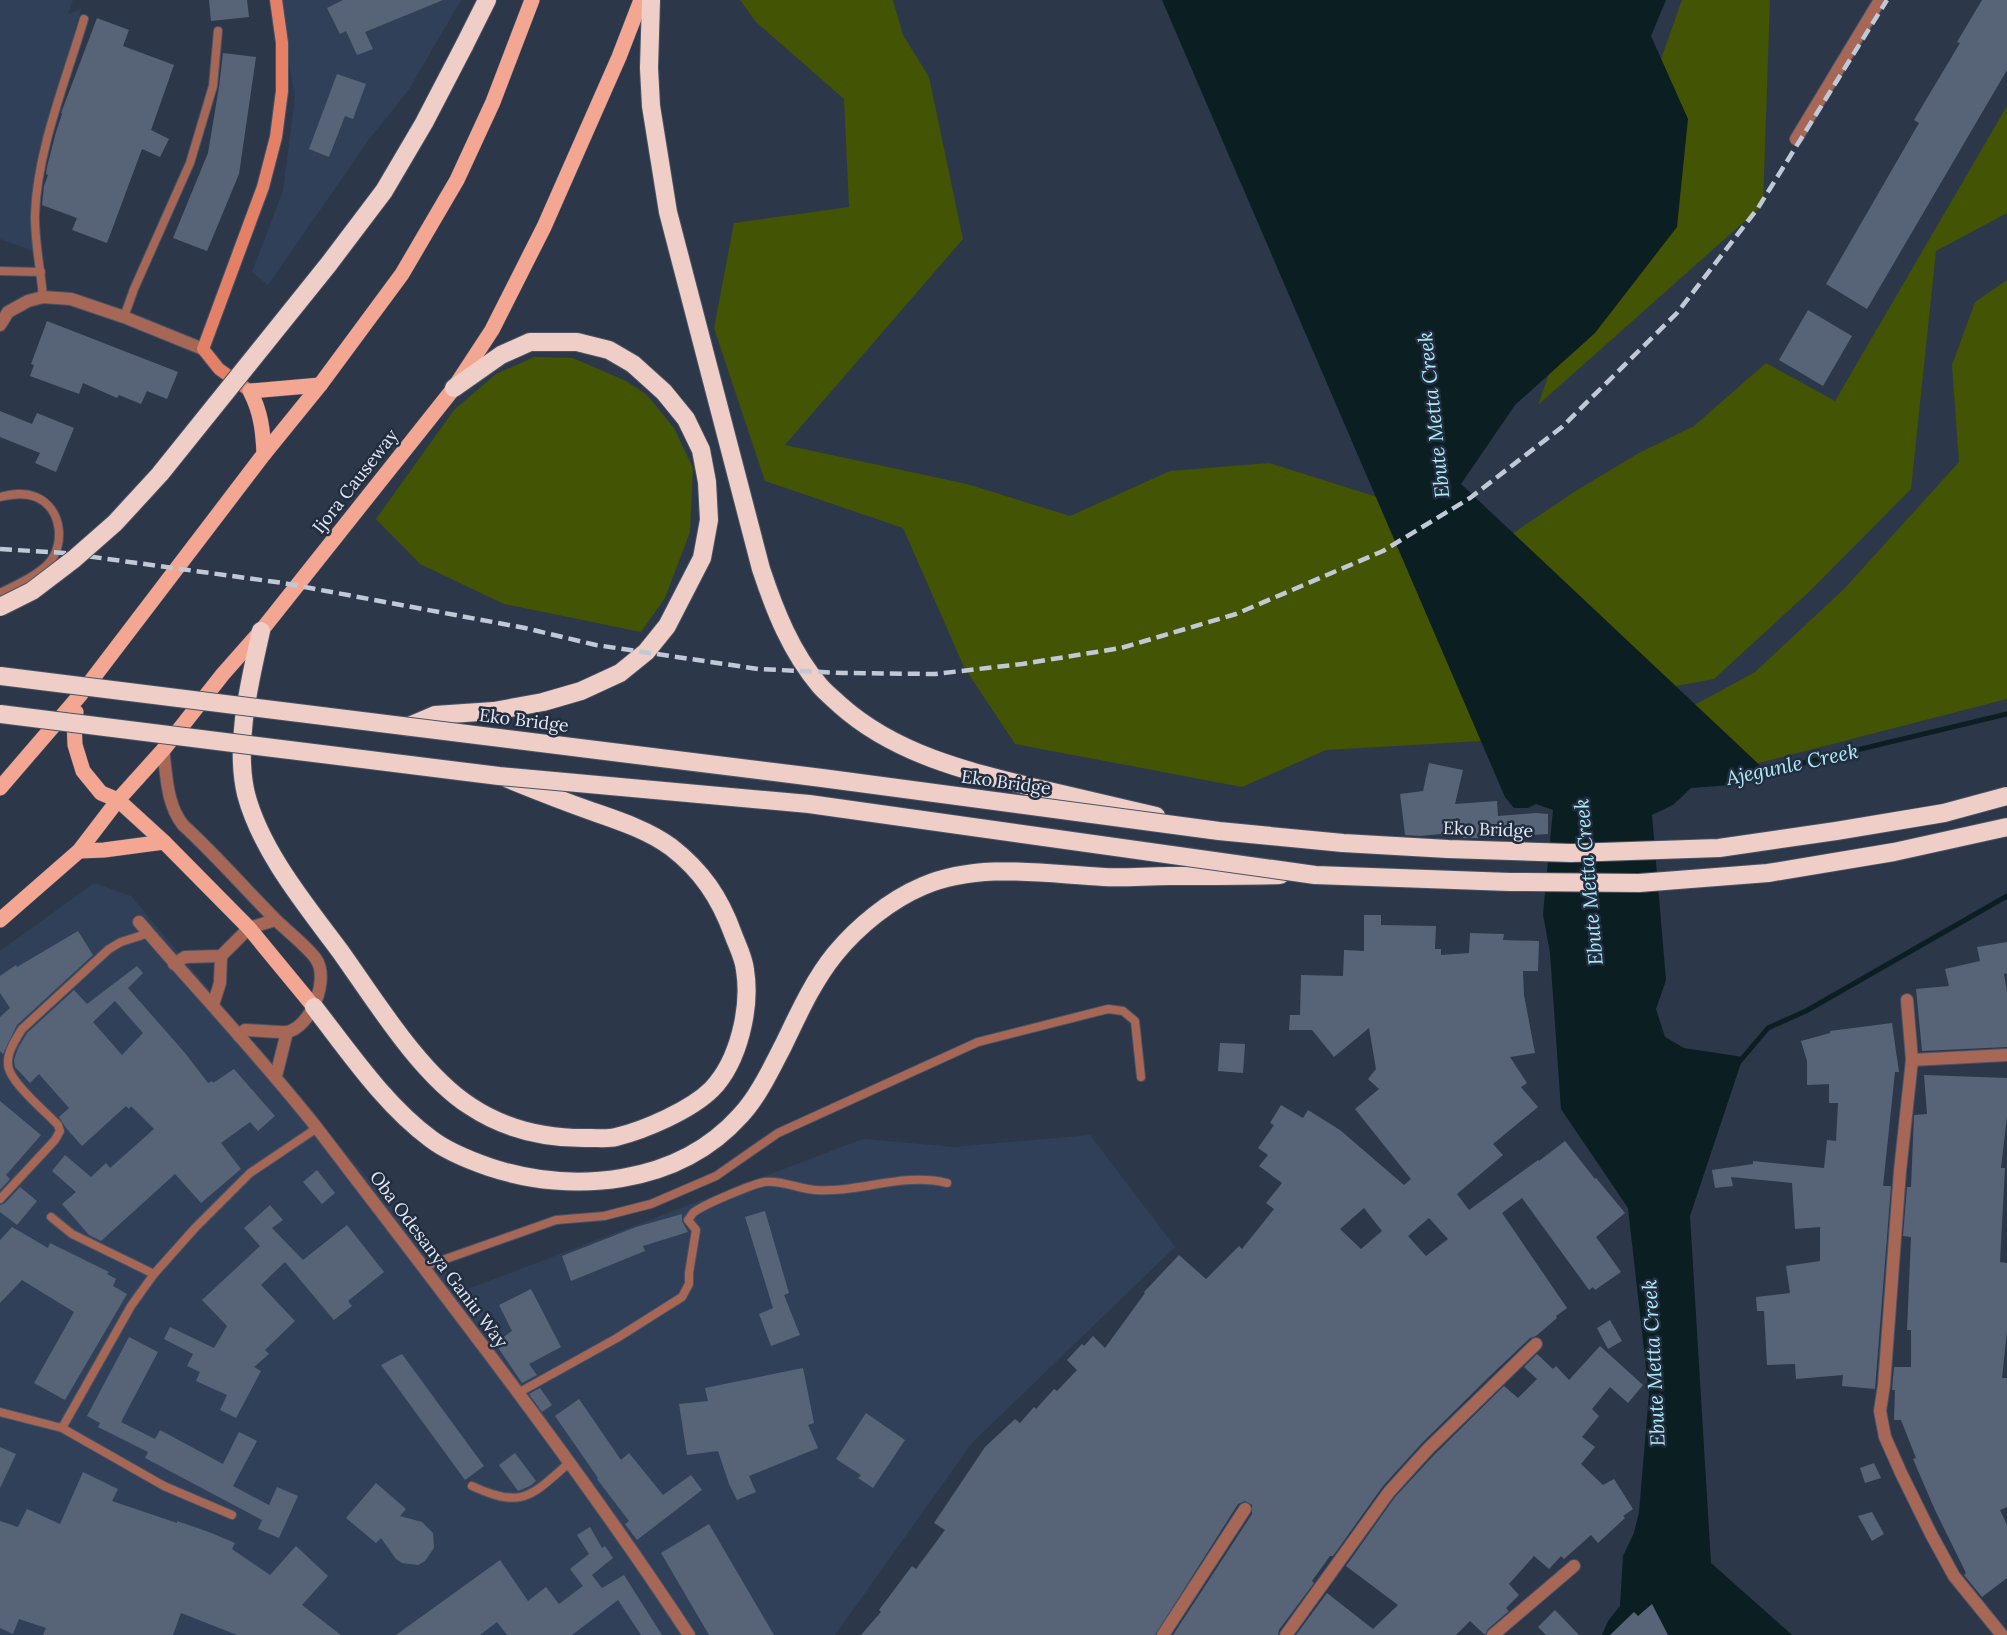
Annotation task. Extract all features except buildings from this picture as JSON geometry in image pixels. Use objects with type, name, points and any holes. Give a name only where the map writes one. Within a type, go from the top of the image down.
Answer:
[{"type":"highway","points":[[0,607],[32,591],[74,559],[115,523],[160,474],[328,265],[384,191],[424,123],[487,0]]},
{"type":"highway","points":[[651,0],[649,68],[651,106],[668,212],[761,569],[777,615],[796,653],[821,687],[853,716],[886,738],[928,759],[979,774],[1219,831]]},
{"type":"highway","points":[[407,727],[435,715],[494,711],[543,702],[581,691],[620,673],[646,652],[667,626],[702,558],[709,520],[707,482],[701,450],[686,418],[664,392],[633,364],[609,350],[577,342],[530,342],[501,355],[454,388]]},
{"type":"highway","points":[[261,631],[249,688],[242,751],[245,791],[255,822],[303,902],[410,1047],[439,1081],[470,1106],[505,1124],[536,1134],[573,1139],[615,1138],[654,1124],[691,1105],[713,1088],[729,1064],[741,1034],[747,1004],[745,968],[723,907],[699,873],[670,846],[641,830],[499,776]]},
{"type":"highway","name":"Eko Bridge","points":[[0,676],[822,778],[1219,831],[1343,843],[1572,854],[1719,848],[1944,813],[2007,796]]},
{"type":"highway","points":[[0,714],[499,776],[808,804],[1315,875]]},
{"type":"highway","points":[[314,1007],[375,1086],[404,1117],[433,1141],[465,1159],[535,1179],[573,1182],[610,1180],[647,1173],[682,1159],[718,1137],[742,1115],[760,1087],[815,984],[836,953],[891,903],[923,886],[956,876],[994,872],[1106,877],[1315,875],[1639,884],[1768,873],[1894,852],[2007,827]]},
{"type":"main road","points":[[0,788],[81,694],[264,454],[320,385],[402,274],[457,180],[493,102],[532,0]]},
{"type":"main road","name":"Ijora Causeway","points":[[0,920],[79,851],[118,800],[163,750],[223,674],[261,631],[454,388],[492,330],[544,227],[620,57],[641,0]]},
{"type":"main road","points":[[264,454],[258,407],[250,391],[320,385]]},
{"type":"main road","points":[[81,694],[74,720],[75,746],[83,771],[101,793],[118,800],[164,842],[249,928],[314,1007]]},
{"type":"main road","points":[[79,851],[164,842]]},
{"type":"street","points":[[203,349],[262,187],[276,138],[282,91],[282,52],[276,0]]},
{"type":"street","points":[[1796,139],[1880,0]]},
{"type":"street","points":[[0,325],[8,312],[28,301],[43,297],[71,299],[124,317],[203,349],[219,369],[250,391]]},
{"type":"street","points":[[163,750],[171,804],[175,814],[183,825],[316,959],[320,970],[321,984],[314,1007],[303,1021],[287,1032],[245,1030],[239,1036]]},
{"type":"street","points":[[174,964],[185,957],[220,956],[249,928],[276,920]]},
{"type":"street","name":"Oba Odesanya Ganiu Way","points":[[140,922],[174,964],[276,1076],[317,1128],[570,1462],[689,1635]]},
{"type":"street","points":[[213,1005],[220,983],[220,956]]},
{"type":"street","points":[[1907,1000],[1912,1060],[1900,1171],[1884,1385],[1880,1411],[1885,1437],[1931,1534],[1954,1576],[2002,1635]]},
{"type":"street","points":[[276,1076],[287,1032]]},
{"type":"street","points":[[1912,1060],[2007,1055]]},
{"type":"street","points":[[1286,1635],[1389,1492],[1428,1449],[1536,1344]]},
{"type":"street","points":[[1163,1635],[1245,1509]]},
{"type":"street","points":[[1493,1635],[1574,1566]]},
{"type":"lane","points":[[43,297],[34,216],[39,181],[45,148],[84,19]]},
{"type":"lane","points":[[124,317],[134,289],[190,163],[213,86],[218,31]]},
{"type":"lane","points":[[0,271],[41,272]]},
{"type":"lane","points":[[0,497],[13,494],[37,497],[55,513],[59,527],[57,546],[48,564],[34,575],[0,593]]},
{"type":"lane","points":[[0,1199],[55,1140],[60,1131],[58,1125],[10,1076],[7,1063],[13,1044],[22,1029],[109,949],[121,942],[149,933]]},
{"type":"lane","points":[[423,1267],[556,1220],[604,1216],[651,1204],[716,1176],[778,1133],[978,1042],[1108,1009],[1123,1011],[1135,1021],[1141,1077]]},
{"type":"lane","points":[[62,1428],[130,1306],[154,1274],[195,1228],[250,1173],[317,1128]]},
{"type":"lane","points":[[518,1393],[617,1338],[682,1297],[689,1284],[696,1230],[688,1220],[698,1209],[751,1186],[768,1182],[814,1190],[841,1191],[910,1179],[947,1183]]},
{"type":"lane","points":[[51,1217],[72,1234],[154,1274]]},
{"type":"lane","points":[[0,1412],[62,1428],[164,1486],[232,1515]]},
{"type":"lane","points":[[472,1486],[493,1496],[514,1499],[537,1491],[570,1462]]},
{"type":"shaded area","points":[[0,0],[73,0],[68,14],[81,9],[43,145],[31,212],[33,251],[0,239]]},
{"type":"shaded area","points":[[278,0],[461,0],[408,91],[370,138],[268,285],[252,272],[283,191],[295,97]]},
{"type":"shaded area","points":[[94,883],[131,896],[446,1272],[465,1290],[863,1139],[954,1147],[1090,1135],[1175,1247],[972,1443],[835,1635],[0,1635],[0,951]]},
{"type":"green space","points":[[740,0],[893,0],[903,35],[929,77],[963,239],[785,445],[967,484],[1070,516],[1170,471],[1269,463],[1390,501],[1482,741],[1326,750],[1242,787],[1015,744],[964,667],[903,528],[765,481],[714,328],[734,223],[849,207],[844,99],[756,22]]},
{"type":"green space","points":[[1682,0],[1770,0],[1763,205],[1538,405]]},
{"type":"green space","points":[[2007,106],[2007,213],[1936,251],[1911,489],[1810,591],[1714,679],[1670,687],[1503,540],[1574,492],[1639,453],[1694,426],[1766,363],[1835,401]]},
{"type":"green space","points":[[2007,280],[2007,699],[1755,764],[1678,714],[1755,672],[1844,589],[1959,462],[1952,365],[1975,302]]},
{"type":"green space","points":[[534,357],[573,358],[626,381],[647,395],[674,428],[693,468],[690,532],[665,598],[641,632],[504,604],[420,564],[376,519],[454,410],[496,374]]},
{"type":"water","name":"Ebute Metta Creek","points":[[1162,0],[1666,0],[1651,36],[1688,119],[1677,227],[1595,333],[1515,405],[1461,484],[1767,772],[1731,785],[1691,788],[1673,805],[1652,815],[1666,980],[1656,1009],[1665,1037],[1684,1048],[1743,1057],[1690,1216],[1711,1563],[1792,1635],[1602,1635],[1608,1621],[1620,1606],[1623,1556],[1634,1533],[1639,1512],[1649,1394],[1628,1208],[1561,1109],[1550,953],[1543,914],[1553,810],[1536,804],[1528,808],[1514,808],[1505,797]]},
{"type":"waterway","name":"Ajegunle Creek","points":[[1761,773],[2007,714]]},
{"type":"waterway","points":[[1740,1061],[1768,1028],[1806,1011],[2007,896]]},
{"type":"railway","points":[[0,549],[64,553],[283,583],[525,628],[596,645],[758,669],[935,674],[1022,664],[1121,648],[1236,614],[1383,551],[1470,498],[1562,427],[1677,313],[1758,208],[1887,0]]}]
